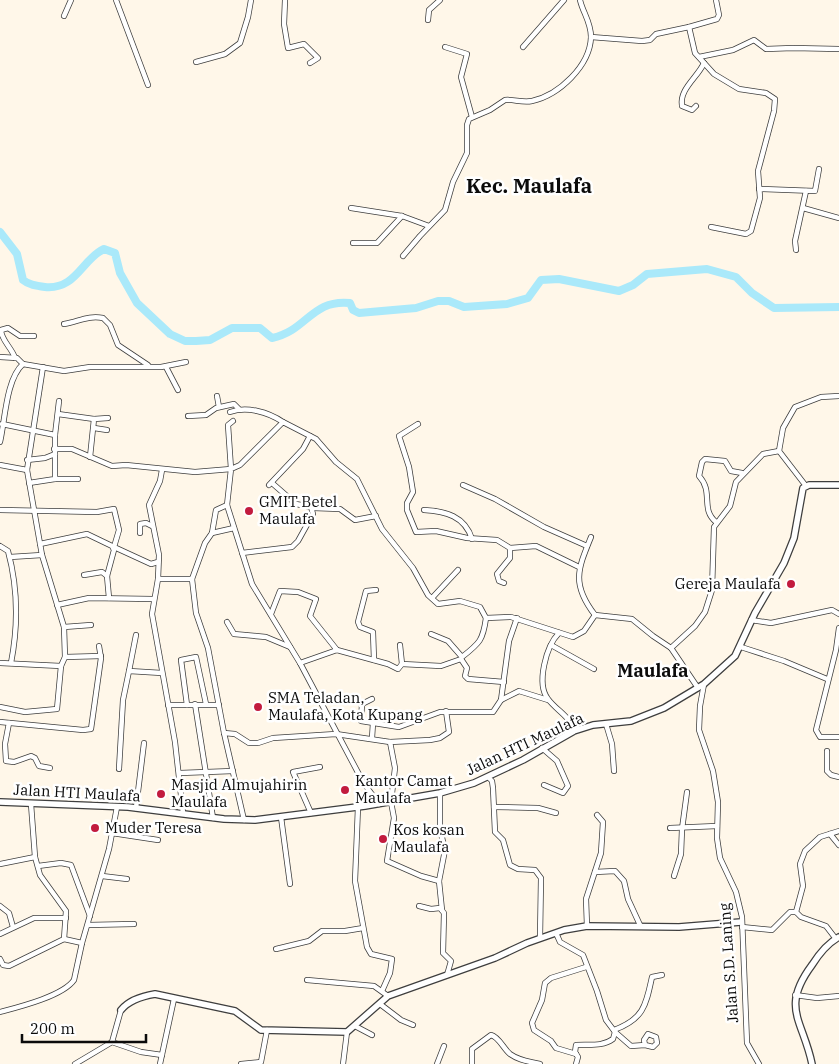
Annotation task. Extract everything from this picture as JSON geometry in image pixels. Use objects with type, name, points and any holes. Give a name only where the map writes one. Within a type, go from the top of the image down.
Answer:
[{"type":"street","points":[[64,16],[71,0]]},
{"type":"street","points":[[116,0],[148,85]]},
{"type":"street","points":[[196,62],[225,54],[240,44],[250,12],[250,0]]},
{"type":"street","points":[[285,0],[284,24],[288,48],[304,44],[318,58],[310,62]]},
{"type":"street","points":[[428,20],[428,10],[440,0]]},
{"type":"street","points":[[523,47],[564,0]]},
{"type":"street","points":[[403,256],[447,206],[453,182],[467,153],[467,126],[472,117],[490,110],[505,100],[530,102],[553,91],[580,68],[589,50],[591,37],[589,20],[580,0]]},
{"type":"street","points":[[591,37],[650,40],[656,34],[717,19],[719,15],[716,0]]},
{"type":"street","points":[[689,27],[693,48],[714,74],[730,86],[745,92],[766,93],[775,99],[774,112],[758,171],[758,209],[750,232],[736,232],[711,227]]},
{"type":"street","points":[[699,57],[733,50],[754,40],[766,50],[793,48],[839,49]]},
{"type":"street","points":[[445,47],[467,54],[461,77],[472,117]]},
{"type":"street","points":[[696,106],[692,110],[686,109],[682,106],[681,100],[684,91],[704,63]]},
{"type":"street","points":[[759,188],[806,191],[816,189],[820,168]]},
{"type":"street","points":[[796,250],[795,241],[806,191]]},
{"type":"street","points":[[351,208],[402,216],[429,226]]},
{"type":"street","points":[[803,208],[839,218]]},
{"type":"street","points":[[353,242],[377,243],[402,216]]},
{"type":"street","points":[[64,324],[76,322],[84,318],[103,318],[110,325],[118,345],[149,366]]},
{"type":"street","points":[[15,358],[12,349],[1,336],[1,328],[8,328],[20,336],[34,336]]},
{"type":"street","points":[[0,357],[15,358],[23,364],[64,371],[90,367],[166,367],[186,362]]},
{"type":"street","points":[[0,442],[1,422],[13,382],[23,364]]},
{"type":"street","points":[[0,707],[25,712],[58,709],[61,666],[65,657],[64,627],[42,555],[27,470],[27,460],[43,367]]},
{"type":"street","points":[[166,367],[178,390]]},
{"type":"street","points":[[217,396],[219,407]]},
{"type":"street","points":[[839,396],[820,397],[795,407],[783,428],[779,451],[806,486],[839,486]]},
{"type":"street","points":[[55,479],[54,452],[59,401]]},
{"type":"street","points":[[188,416],[206,414],[219,407],[236,404],[239,408],[266,414],[310,436],[357,479],[382,529],[413,568],[423,588],[432,598],[440,604],[460,602],[480,607],[486,618],[484,634],[480,643],[461,658],[441,666],[402,664],[398,668],[337,650],[300,664]]},
{"type":"street","points":[[230,412],[239,408]]},
{"type":"street","points":[[58,414],[94,420],[97,417],[108,418]]},
{"type":"street","points":[[90,457],[94,420]]},
{"type":"street","points":[[233,421],[228,425],[231,469],[227,505],[252,584],[300,664],[336,734],[369,792],[379,804]]},
{"type":"street","points":[[1,422],[55,435]]},
{"type":"street","points":[[27,460],[72,449],[112,466],[126,464],[162,470],[195,472],[231,469],[240,465],[283,422]]},
{"type":"street","points":[[418,424],[399,436],[412,486],[413,495],[407,506],[410,521],[415,530],[419,533],[442,532],[472,539],[497,540],[510,548],[536,546],[579,567]]},
{"type":"street","points":[[94,428],[107,430]]},
{"type":"street","points":[[310,436],[303,449],[271,484],[296,504],[313,508],[340,509],[355,520],[376,516]]},
{"type":"street","points":[[672,648],[695,626],[708,602],[713,581],[713,534],[716,522],[730,506],[736,482],[763,454],[779,451]]},
{"type":"street","points":[[716,522],[708,512],[707,486],[699,476],[702,462],[705,460],[725,461],[731,471],[742,474]]},
{"type":"street","points":[[0,465],[27,470]]},
{"type":"street","points":[[162,470],[160,480],[148,505],[158,547],[158,579],[153,599],[152,614],[180,773],[183,813]]},
{"type":"street","points":[[28,483],[55,479],[78,479]]},
{"type":"street","points":[[463,485],[496,499],[557,533],[587,546]]},
{"type":"street","name":"Jalan HTI Maulafa","points":[[0,802],[136,808],[212,818],[244,820],[362,807],[440,793],[488,777],[574,732],[593,725],[626,722],[648,715],[704,684],[735,656],[741,647],[752,620],[784,563],[794,538],[800,498],[806,486]]},
{"type":"street","points":[[227,505],[216,510],[212,533],[205,543],[192,579],[195,608],[208,648],[232,772],[244,820]]},
{"type":"street","points":[[242,554],[294,545],[306,528],[313,514],[313,508]]},
{"type":"street","points":[[0,510],[97,512],[114,509],[119,530],[107,576],[109,598]]},
{"type":"street","points":[[424,510],[449,514],[467,527],[472,539]]},
{"type":"street","points":[[140,533],[140,524],[149,524],[152,527]]},
{"type":"street","points":[[212,533],[234,528]]},
{"type":"street","points":[[40,544],[88,534],[152,564],[158,562]]},
{"type":"street","points":[[591,537],[579,567],[578,580],[586,602],[595,615],[632,619],[652,636],[672,648],[698,688]]},
{"type":"street","points":[[0,546],[8,551],[10,557],[16,602],[14,625],[16,638],[11,663]]},
{"type":"street","points":[[504,583],[499,581],[497,574],[510,558],[510,548]]},
{"type":"street","points":[[10,557],[42,555]]},
{"type":"street","points":[[432,598],[458,570]]},
{"type":"street","points":[[84,575],[102,572],[107,576]]},
{"type":"street","points":[[158,579],[192,579]]},
{"type":"street","points":[[271,614],[278,592],[281,590],[298,592],[316,599],[310,616],[337,650]]},
{"type":"street","points":[[374,660],[373,632],[360,626],[358,622],[366,591],[376,590]]},
{"type":"street","points":[[57,606],[81,599],[153,599]]},
{"type":"street","points":[[752,620],[771,623],[832,610],[839,614]]},
{"type":"street","points":[[486,618],[500,616],[517,618],[576,637],[584,631],[595,615]]},
{"type":"street","points":[[372,699],[362,704],[360,720],[362,722],[399,727],[417,719],[446,711],[491,713],[495,711],[501,700],[509,641],[517,618]]},
{"type":"street","points":[[227,622],[234,634],[266,637],[290,647]]},
{"type":"street","points":[[64,627],[91,625]]},
{"type":"street","points":[[839,628],[836,650],[827,679],[817,732],[820,736],[839,737]]},
{"type":"street","points":[[559,633],[551,645],[545,660],[543,676],[544,694],[565,715],[574,732]]},
{"type":"street","points":[[431,634],[448,641],[467,668],[465,676],[468,679],[504,682]]},
{"type":"street","points":[[119,768],[123,700],[136,635]]},
{"type":"street","points":[[551,645],[594,668]]},
{"type":"street","points":[[0,722],[91,729],[101,656],[98,646]]},
{"type":"street","points":[[400,646],[402,664]]},
{"type":"street","points":[[741,647],[784,661],[827,679]]},
{"type":"street","points":[[65,657],[101,656]]},
{"type":"street","points":[[188,705],[181,660],[196,657],[206,704]]},
{"type":"street","points":[[0,663],[61,666]]},
{"type":"street","points":[[129,671],[162,673]]},
{"type":"street","name":"Jalan S.D. Laning","points":[[704,684],[699,724],[713,770],[718,802],[717,826],[720,858],[736,892],[742,916],[747,1043],[760,1064]]},
{"type":"street","points":[[501,700],[519,691],[548,700]]},
{"type":"street","points":[[195,704],[207,773],[212,818]]},
{"type":"street","points":[[168,705],[219,705]]},
{"type":"street","points":[[224,733],[235,734],[249,743],[258,743],[273,738],[336,734],[390,742],[430,740],[443,736],[450,730],[446,711]]},
{"type":"street","points":[[10,723],[5,744],[6,761],[14,762],[32,756],[40,766],[50,768]]},
{"type":"street","points":[[372,738],[373,723]]},
{"type":"street","points":[[606,724],[612,744],[614,771]]},
{"type":"street","points":[[390,742],[395,768],[391,802],[394,818],[387,861],[421,876],[439,881]]},
{"type":"street","points":[[136,808],[144,743]]},
{"type":"street","points":[[542,748],[557,761],[568,788],[566,792],[559,793],[544,785]]},
{"type":"street","points":[[827,751],[827,771],[831,775],[839,777]]},
{"type":"street","points":[[311,813],[292,772],[320,767]]},
{"type":"street","points":[[180,773],[232,772]]},
{"type":"street","points":[[488,777],[492,781],[495,832],[503,840],[509,863],[514,868],[535,870],[541,878],[540,938]]},
{"type":"street","points":[[369,792],[362,807],[354,881],[363,928],[371,954],[392,959],[390,974],[382,991]]},
{"type":"street","points":[[674,876],[681,854],[686,792]]},
{"type":"street","points":[[440,793],[440,829],[445,850],[439,881],[444,917],[444,955],[451,962],[447,975]]},
{"type":"street","points":[[30,804],[35,857],[47,888],[64,908],[66,918],[64,939]]},
{"type":"street","points":[[0,1012],[48,996],[71,984],[76,975],[82,943],[102,876],[117,807]]},
{"type":"street","points":[[494,807],[538,808],[556,813]]},
{"type":"street","points":[[587,926],[586,899],[601,853],[603,824],[597,815]]},
{"type":"street","points":[[281,817],[290,884]]},
{"type":"street","points":[[670,828],[682,829],[717,826]]},
{"type":"street","points":[[796,912],[803,886],[800,869],[802,858],[807,848],[820,837],[839,831]]},
{"type":"street","points":[[112,833],[158,840]]},
{"type":"street","points":[[830,834],[839,846]]},
{"type":"street","points":[[0,864],[35,857]]},
{"type":"street","points":[[38,866],[61,863],[71,865],[90,916]]},
{"type":"street","points":[[595,872],[610,870],[623,877],[628,899],[640,925]]},
{"type":"street","points":[[102,876],[127,879]]},
{"type":"street","points":[[0,906],[9,913],[13,927]]},
{"type":"street","points":[[419,906],[442,910]]},
{"type":"street","points":[[79,1063],[112,1042],[121,1010],[143,996],[155,994],[174,999],[210,1004],[235,1011],[261,1030],[347,1032],[388,996],[556,933],[587,926],[640,925],[679,927],[741,925],[772,930],[790,912],[796,912],[801,917],[824,925],[837,938],[824,949],[807,972],[800,982],[796,996],[797,1018],[812,1064]]},
{"type":"street","points":[[0,934],[34,918],[66,918]]},
{"type":"street","points":[[88,925],[134,924]]},
{"type":"street","points":[[276,950],[309,940],[322,931],[345,931],[363,928]]},
{"type":"street","points":[[556,933],[560,942],[583,955],[586,967],[598,991],[604,1016],[614,1031],[631,1046],[645,1044]]},
{"type":"street","points":[[0,959],[3,965],[9,966],[64,939],[82,943]]},
{"type":"street","points":[[576,1054],[556,1048],[551,1041],[534,1030],[532,1023],[542,1000],[545,983],[551,978],[586,967]]},
{"type":"street","points":[[576,1064],[578,1057],[576,1054],[577,1044],[591,1045],[613,1039],[614,1031],[642,1012],[650,994],[652,977],[662,975]]},
{"type":"street","points":[[308,980],[374,986],[388,996]]},
{"type":"street","points":[[796,996],[817,998],[839,996]]},
{"type":"street","points":[[160,1064],[174,999]]},
{"type":"street","points":[[380,1004],[401,1020],[413,1025]]},
{"type":"street","points":[[355,1026],[372,1035]]},
{"type":"street","points":[[241,1064],[261,1062],[267,1030]]},
{"type":"street","points":[[343,1064],[347,1032]]},
{"type":"street","points":[[472,1064],[472,1049],[490,1035],[496,1037],[502,1046],[519,1060],[540,1064]]},
{"type":"street","points":[[112,1042],[141,1052],[162,1055]]},
{"type":"street","points":[[437,1064],[444,1046]]},
{"type":"waterway","points":[[0,232],[17,254],[23,280],[36,286],[56,287],[64,284],[78,273],[96,254],[104,249],[115,253],[120,273],[137,303],[170,334],[185,341],[210,340],[232,328],[260,328],[272,338],[293,329],[317,310],[337,303],[350,303],[353,310],[359,313],[416,308],[438,301],[449,301],[464,307],[507,304],[528,298],[541,280],[559,279],[619,291],[633,285],[647,274],[707,269],[736,277],[752,293],[774,308],[839,307]]},
{"type":"place","name":"GMIT Betel Maulafa","points":[[249,511]]},
{"type":"place","name":"Gereja Maulafa","points":[[791,584]]},
{"type":"place","name":"SMA Teladan, Maulafa, Kota Kupang","points":[[258,707]]},
{"type":"place","name":"Kantor Camat Maulafa","points":[[345,790]]},
{"type":"place","name":"Masjid Almujahirin Maulafa","points":[[161,794]]},
{"type":"place","name":"Muder Teresa","points":[[95,828]]},
{"type":"place","name":"Kos kosan Maulafa","points":[[383,839]]},
{"type":"district","name":"Kec. Maulafa","points":[[529,186]]},
{"type":"district","name":"Maulafa","points":[[653,671]]}]
